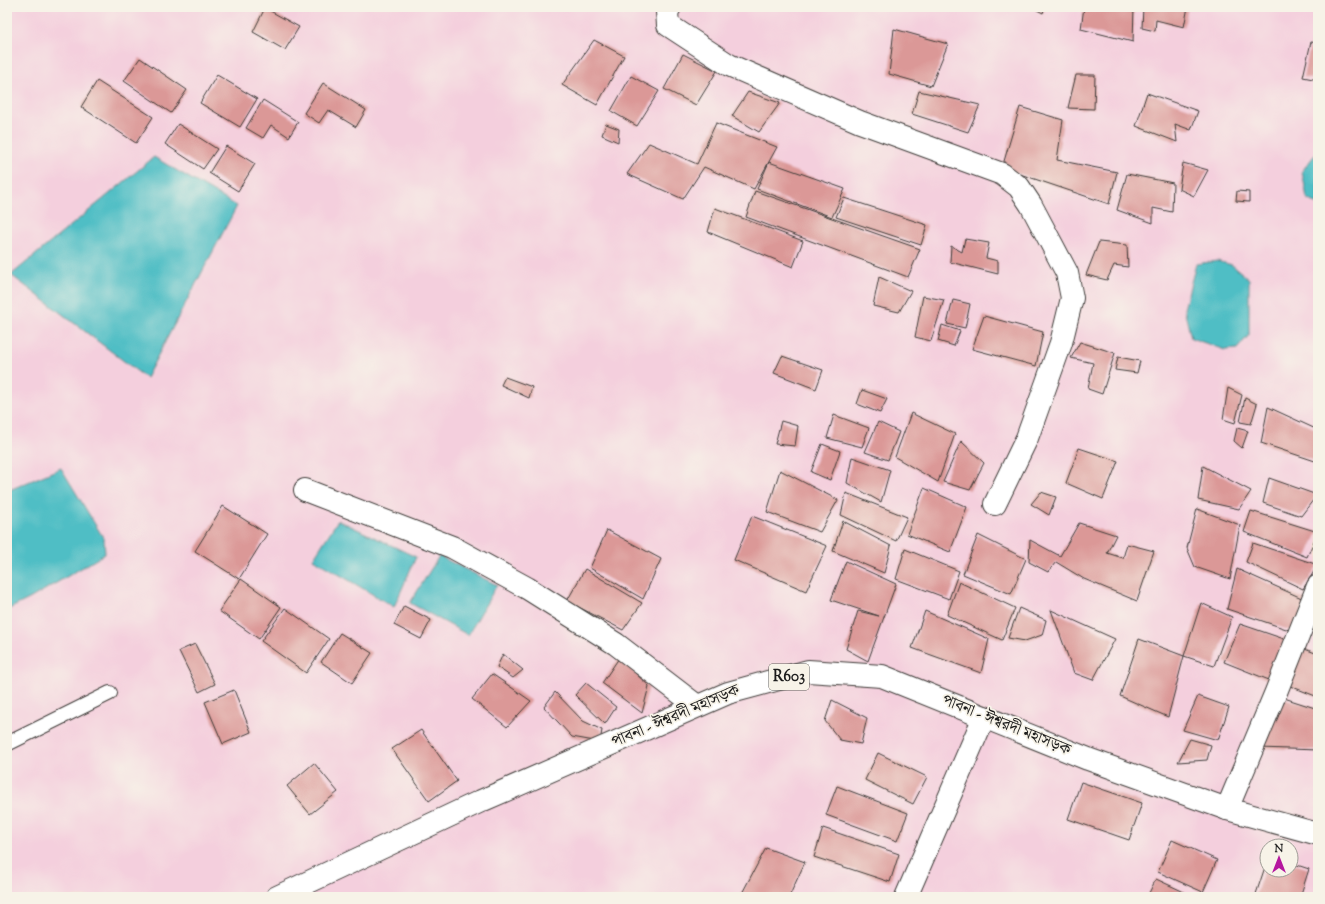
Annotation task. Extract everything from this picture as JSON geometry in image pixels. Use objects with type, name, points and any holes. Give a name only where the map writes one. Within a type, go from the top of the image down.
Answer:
[{"type":"street","points":[[670,7],[667,12],[668,26],[729,65],[860,122],[1002,174],[1019,187],[1031,204],[1067,273],[1072,298],[1062,343],[1030,431],[994,504]]},
{"type":"street","points":[[305,490],[452,547],[527,588],[616,644],[697,706]]},
{"type":"street","points":[[1227,809],[1318,586]]},
{"type":"street","name":"পাবনা - ঈশ্বরদী মহাসড়ক","points":[[277,897],[481,801],[697,706],[728,693],[808,672],[882,676],[1088,759],[1227,809],[1318,834]]},
{"type":"street","points":[[906,897],[984,717]]},
{"type":"lane","points":[[7,744],[110,693]]},
{"type":"shaded area","points":[[7,7],[1318,7],[1318,897],[7,897]]},
{"type":"water","points":[[1318,151],[1318,205],[1307,198],[1302,171]]},
{"type":"water","points":[[154,157],[237,206],[146,378],[11,275]]},
{"type":"water","points":[[1217,261],[1232,265],[1249,279],[1249,335],[1237,349],[1225,350],[1191,338],[1184,309],[1196,264]]},
{"type":"water","points":[[61,468],[104,539],[105,554],[31,598],[7,610],[7,491]]},
{"type":"water","points":[[338,520],[416,557],[394,607],[313,559]]},
{"type":"water","points":[[439,556],[497,585],[468,635],[410,603]]},
{"type":"building","points":[[1031,7],[1045,7],[1043,13]]},
{"type":"building","points":[[1084,7],[1134,7],[1133,42],[1081,29]]},
{"type":"building","points":[[1143,7],[1188,7],[1184,27],[1156,20],[1155,31],[1142,28]]},
{"type":"building","points":[[265,8],[299,27],[285,50],[253,32]]},
{"type":"building","points":[[894,29],[948,44],[931,86],[889,74]]},
{"type":"building","points":[[594,40],[624,56],[597,105],[562,85]]},
{"type":"building","points":[[1311,42],[1318,43],[1318,80],[1303,77]]},
{"type":"building","points":[[683,54],[717,71],[696,105],[664,89]]},
{"type":"building","points":[[140,58],[187,90],[171,113],[124,81]]},
{"type":"building","points":[[217,75],[257,99],[240,127],[200,103]]},
{"type":"building","points":[[1076,75],[1095,75],[1094,109],[1068,108]]},
{"type":"building","points":[[631,76],[659,91],[637,126],[611,111]]},
{"type":"building","points":[[97,81],[153,117],[136,143],[81,107]]},
{"type":"building","points":[[323,83],[366,110],[356,127],[328,110],[319,123],[304,113]]},
{"type":"building","points":[[919,91],[980,105],[968,132],[912,114]]},
{"type":"building","points":[[748,92],[780,103],[759,132],[732,116]]},
{"type":"building","points":[[1147,93],[1198,111],[1191,130],[1175,124],[1177,142],[1136,126]]},
{"type":"building","points":[[1317,93],[1318,104],[1316,104]]},
{"type":"building","points":[[263,100],[298,122],[289,137],[271,125],[263,138],[246,128]]},
{"type":"building","points":[[1020,107],[1063,120],[1057,160],[1117,172],[1109,204],[1002,168]]},
{"type":"building","points":[[716,123],[777,147],[754,189],[704,167],[683,199],[627,174],[649,143],[697,164]]},
{"type":"building","points":[[178,124],[217,149],[203,169],[165,144]]},
{"type":"building","points":[[606,124],[619,129],[618,142],[602,135]]},
{"type":"building","points":[[226,146],[255,164],[238,191],[209,173]]},
{"type":"building","points":[[769,162],[845,189],[832,217],[757,189]]},
{"type":"building","points":[[1183,163],[1208,170],[1194,196],[1179,189]]},
{"type":"building","points":[[1127,174],[1173,183],[1172,212],[1153,208],[1153,223],[1117,210]]},
{"type":"building","points":[[755,191],[920,249],[908,277],[746,217]]},
{"type":"building","points":[[1237,191],[1249,192],[1249,202],[1236,201]]},
{"type":"building","points":[[844,198],[927,225],[921,245],[836,217]]},
{"type":"building","points":[[715,208],[803,241],[793,267],[708,232]]},
{"type":"building","points":[[965,239],[989,243],[986,258],[998,261],[998,274],[950,262],[951,246],[962,252]]},
{"type":"building","points":[[1099,242],[1127,245],[1128,267],[1114,265],[1107,280],[1086,275]]},
{"type":"building","points":[[879,277],[911,291],[899,312],[873,306]]},
{"type":"building","points":[[923,296],[944,300],[931,341],[915,337]]},
{"type":"building","points":[[953,300],[970,304],[965,328],[947,324]]},
{"type":"building","points":[[984,316],[1043,332],[1036,366],[972,349]]},
{"type":"building","points":[[942,325],[960,331],[954,346],[938,341]]},
{"type":"building","points":[[1080,342],[1115,353],[1102,394],[1088,389],[1093,363],[1071,358]]},
{"type":"building","points":[[782,356],[823,370],[816,389],[774,373]]},
{"type":"building","points":[[1118,357],[1140,361],[1137,373],[1115,370]]},
{"type":"building","points":[[505,377],[532,387],[529,398],[501,385]]},
{"type":"building","points":[[1228,388],[1242,395],[1235,423],[1223,419]]},
{"type":"building","points":[[862,390],[887,399],[880,413],[857,404]]},
{"type":"building","points":[[1245,398],[1257,404],[1251,424],[1240,422]]},
{"type":"building","points":[[1268,407],[1318,430],[1318,462],[1261,443]]},
{"type":"building","points":[[911,413],[955,434],[938,482],[895,457]]},
{"type":"building","points":[[834,415],[869,428],[862,447],[827,438]]},
{"type":"building","points":[[781,421],[798,426],[795,446],[775,444]]},
{"type":"building","points":[[878,422],[899,432],[888,460],[865,452]]},
{"type":"building","points":[[1237,428],[1248,431],[1242,448],[1234,441]]},
{"type":"building","points":[[961,441],[984,463],[970,490],[943,482]]},
{"type":"building","points":[[822,444],[840,451],[830,480],[811,472]]},
{"type":"building","points":[[1079,448],[1118,461],[1103,499],[1066,483]]},
{"type":"building","points":[[852,457],[890,470],[881,502],[847,483]]},
{"type":"building","points":[[1203,466],[1251,491],[1239,509],[1198,500]]},
{"type":"building","points":[[780,470],[838,500],[820,532],[767,512]]},
{"type":"building","points":[[1269,478],[1317,495],[1301,516],[1263,503]]},
{"type":"building","points":[[924,488],[967,507],[950,552],[907,534]]},
{"type":"building","points":[[1041,492],[1056,497],[1049,515],[1031,504]]},
{"type":"building","points":[[846,493],[907,517],[896,541],[841,515]]},
{"type":"building","points":[[223,506],[267,534],[239,579],[195,551]]},
{"type":"building","points":[[1197,509],[1240,525],[1230,579],[1195,567],[1187,548]]},
{"type":"building","points":[[1251,511],[1318,532],[1307,557],[1244,532]]},
{"type":"building","points":[[752,516],[827,546],[806,591],[734,560]]},
{"type":"building","points":[[843,521],[891,546],[884,573],[833,551]]},
{"type":"building","points":[[1079,523],[1116,535],[1107,553],[1123,558],[1127,544],[1154,551],[1137,601],[1084,579],[1056,562],[1048,572],[1029,562],[1030,540],[1060,556]]},
{"type":"building","points":[[607,530],[661,559],[643,599],[590,568]]},
{"type":"building","points":[[978,535],[1026,559],[1011,594],[963,574]]},
{"type":"building","points":[[1253,543],[1318,565],[1303,589],[1246,562]]},
{"type":"building","points":[[905,549],[959,571],[949,599],[896,579]]},
{"type":"building","points":[[846,561],[896,584],[868,661],[846,649],[858,611],[879,616],[831,600]]},
{"type":"building","points":[[585,569],[642,603],[623,630],[567,601]]},
{"type":"building","points":[[1237,569],[1306,600],[1295,632],[1227,609]]},
{"type":"building","points":[[241,579],[281,607],[259,639],[219,611]]},
{"type":"building","points":[[959,582],[1015,608],[1002,640],[947,615]]},
{"type":"building","points":[[1201,603],[1232,617],[1214,666],[1184,656]]},
{"type":"building","points":[[404,606],[431,620],[421,639],[394,625]]},
{"type":"building","points":[[285,608],[329,639],[306,673],[261,641]]},
{"type":"building","points":[[1019,608],[1046,620],[1042,635],[1025,641],[1008,638]]},
{"type":"building","points":[[1051,610],[1115,639],[1093,680],[1074,673]]},
{"type":"building","points":[[925,611],[989,639],[981,673],[912,648]]},
{"type":"building","points":[[1240,624],[1290,641],[1269,680],[1224,662]]},
{"type":"building","points":[[340,633],[372,653],[352,683],[321,662]]},
{"type":"building","points":[[1139,639],[1184,656],[1168,717],[1120,696]]},
{"type":"building","points":[[195,644],[215,684],[199,692],[179,651]]},
{"type":"building","points":[[1302,648],[1318,654],[1318,697],[1285,684]]},
{"type":"building","points":[[503,654],[523,670],[513,678],[497,667]]},
{"type":"building","points":[[619,658],[649,686],[642,713],[602,683]]},
{"type":"building","points":[[492,674],[531,701],[507,727],[472,699]]},
{"type":"building","points":[[586,683],[616,707],[605,724],[575,695]]},
{"type":"building","points":[[234,690],[251,732],[223,744],[205,702]]},
{"type":"building","points":[[555,692],[583,721],[602,730],[600,742],[572,737],[544,707]]},
{"type":"building","points":[[1198,696],[1229,707],[1218,740],[1183,730]]},
{"type":"building","points":[[1281,697],[1318,709],[1318,750],[1259,748]]},
{"type":"building","points":[[832,700],[867,718],[861,744],[840,740],[825,721]]},
{"type":"building","points":[[421,730],[457,781],[429,801],[392,749]]},
{"type":"building","points":[[1190,739],[1211,745],[1207,760],[1178,762]]},
{"type":"building","points":[[878,753],[927,777],[913,804],[865,780]]},
{"type":"building","points":[[314,763],[338,792],[310,814],[287,786]]},
{"type":"building","points":[[1081,782],[1142,803],[1129,840],[1068,819]]},
{"type":"building","points":[[837,786],[908,813],[897,841],[826,815]]},
{"type":"building","points":[[823,828],[899,854],[890,882],[814,857]]},
{"type":"building","points":[[1172,840],[1217,860],[1203,892],[1158,872]]},
{"type":"building","points":[[766,848],[805,862],[789,897],[740,897]]},
{"type":"building","points":[[1299,866],[1309,869],[1300,897],[1255,897],[1261,878],[1299,878]]},
{"type":"building","points":[[1156,879],[1195,897],[1147,897]]}]
